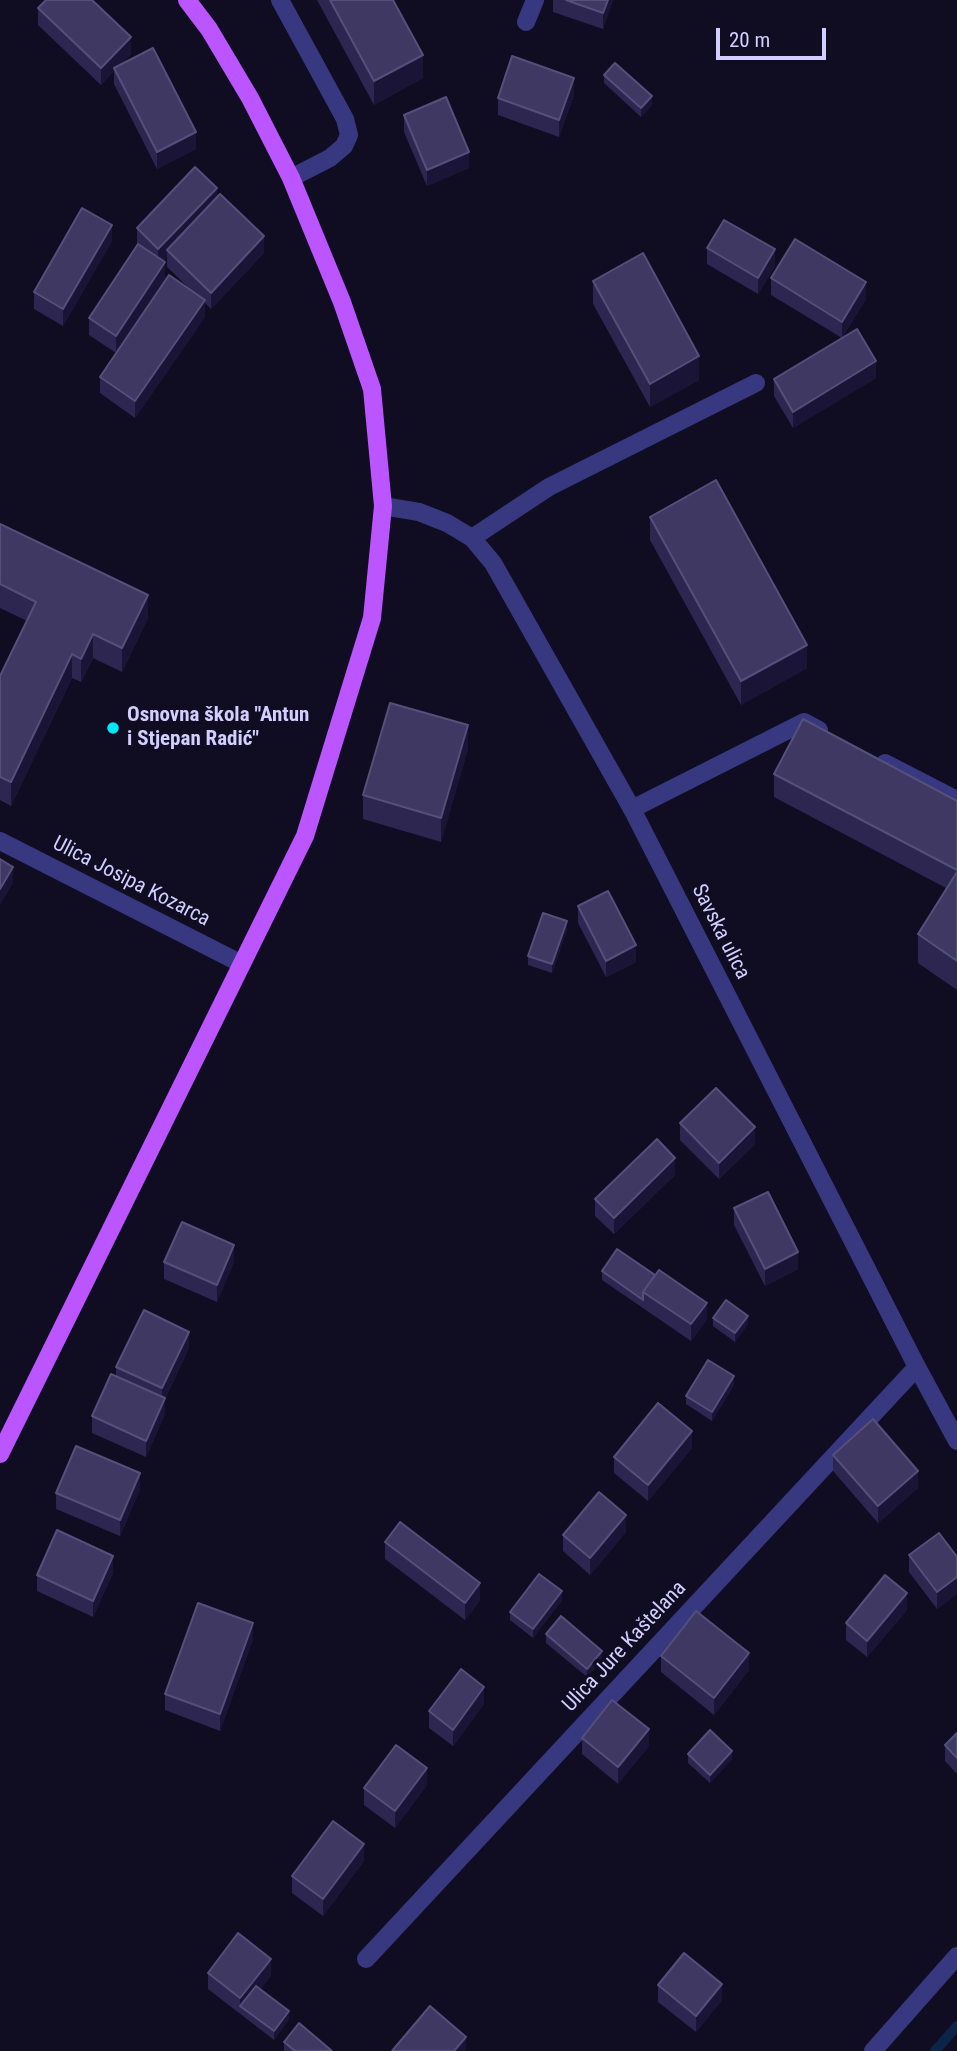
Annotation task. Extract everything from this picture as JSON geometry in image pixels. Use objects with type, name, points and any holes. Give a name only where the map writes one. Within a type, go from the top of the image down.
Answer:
[{"type":"main road","points":[[0,1454],[305,836],[372,618],[383,506],[372,389],[342,302],[291,178],[250,98],[209,30],[187,0]]},
{"type":"street","points":[[280,0],[345,119],[349,135],[344,146],[330,158],[291,178]]},
{"type":"street","points":[[526,22],[535,0]]},
{"type":"street","points":[[472,538],[549,487],[756,383]]},
{"type":"street","name":"Savska ulica","points":[[383,506],[419,512],[447,523],[472,538],[493,563],[632,809],[957,1441]]},
{"type":"street","points":[[632,809],[804,722],[839,740]]},
{"type":"street","points":[[875,758],[957,800]]},
{"type":"street","name":"Ulica Josipa Kozarca","points":[[0,841],[242,964]]},
{"type":"street","name":"Ulica Jure Kaštelana","points":[[366,1959],[917,1367]]},
{"type":"street","points":[[873,2051],[957,1956]]},
{"type":"building","points":[[46,0],[92,0],[131,37],[101,68],[38,8]]},
{"type":"building","points":[[330,0],[393,0],[423,55],[374,81]]},
{"type":"building","points":[[566,0],[608,0],[603,13]]},
{"type":"building","points":[[153,48],[196,132],[157,152],[114,68]]},
{"type":"building","points":[[512,56],[574,78],[559,120],[498,98]]},
{"type":"building","points":[[615,63],[652,96],[641,108],[604,75]]},
{"type":"building","points":[[446,97],[469,152],[427,170],[404,115]]},
{"type":"building","points":[[195,167],[217,188],[158,249],[137,228]]},
{"type":"building","points":[[220,194],[264,236],[211,293],[167,250]]},
{"type":"building","points":[[82,208],[112,225],[63,309],[34,292]]},
{"type":"building","points":[[724,220],[775,249],[758,278],[707,248]]},
{"type":"building","points":[[795,239],[866,282],[842,322],[771,278]]},
{"type":"building","points":[[138,244],[165,262],[116,336],[89,318]]},
{"type":"building","points":[[643,253],[699,356],[650,384],[593,281]]},
{"type":"building","points":[[169,275],[205,300],[135,401],[100,377]]},
{"type":"building","points":[[857,329],[876,361],[793,412],[774,379]]},
{"type":"building","points":[[716,480],[807,645],[741,681],[650,517]]},
{"type":"building","points":[[0,524],[148,595],[122,648],[93,634],[81,659],[72,654],[11,782],[0,777],[0,676],[36,602],[0,584]]},
{"type":"building","points":[[390,703],[468,725],[441,818],[363,795]]},
{"type":"building","points":[[803,719],[957,801],[957,870],[774,774]]},
{"type":"building","points":[[0,859],[13,867],[0,889]]},
{"type":"building","points":[[957,872],[957,961],[918,934]]},
{"type":"building","points":[[608,891],[636,945],[606,961],[578,906]]},
{"type":"building","points":[[543,913],[567,921],[552,964],[528,956]]},
{"type":"building","points":[[716,1088],[755,1127],[719,1163],[680,1123]]},
{"type":"building","points":[[657,1139],[675,1158],[614,1218],[595,1199]]},
{"type":"building","points":[[768,1192],[798,1252],[765,1269],[734,1208]]},
{"type":"building","points":[[182,1222],[234,1245],[217,1285],[164,1262]]},
{"type":"building","points":[[617,1249],[655,1275],[643,1292],[643,1300],[602,1271]]},
{"type":"building","points":[[659,1270],[707,1303],[691,1324],[643,1292]]},
{"type":"building","points":[[726,1300],[748,1316],[735,1333],[713,1318]]},
{"type":"building","points":[[144,1310],[189,1332],[162,1388],[116,1367]]},
{"type":"building","points":[[708,1360],[734,1376],[712,1412],[686,1396]]},
{"type":"building","points":[[111,1374],[165,1398],[146,1441],[92,1416]]},
{"type":"building","points":[[658,1403],[692,1431],[648,1485],[614,1457]]},
{"type":"building","points":[[873,1419],[918,1471],[878,1506],[833,1455]]},
{"type":"building","points":[[76,1446],[140,1473],[120,1520],[56,1493]]},
{"type":"building","points":[[599,1492],[626,1515],[590,1558],[563,1535]]},
{"type":"building","points":[[400,1522],[480,1583],[465,1603],[385,1542]]},
{"type":"building","points":[[57,1530],[113,1556],[93,1601],[37,1575]]},
{"type":"building","points":[[939,1533],[957,1557],[957,1577],[937,1592],[909,1555]]},
{"type":"building","points":[[539,1574],[562,1591],[533,1629],[510,1612]]},
{"type":"building","points":[[885,1575],[907,1593],[867,1641],[846,1623]]},
{"type":"building","points":[[198,1603],[253,1623],[220,1714],[165,1694]]},
{"type":"building","points":[[696,1611],[749,1653],[714,1698],[661,1656]]},
{"type":"building","points":[[561,1616],[602,1651],[587,1669],[546,1634]]},
{"type":"building","points":[[461,1669],[484,1687],[453,1730],[429,1711]]},
{"type":"building","points":[[612,1700],[649,1729],[618,1767],[582,1738]]},
{"type":"building","points":[[710,1730],[732,1751],[710,1775],[688,1754]]},
{"type":"building","points":[[957,1733],[957,1758],[945,1745]]},
{"type":"building","points":[[396,1745],[427,1768],[395,1811],[364,1788]]},
{"type":"building","points":[[333,1821],[364,1844],[323,1899],[292,1876]]},
{"type":"building","points":[[238,1933],[271,1959],[240,1998],[208,1973]]},
{"type":"building","points":[[684,1953],[722,1984],[696,2016],[658,1985]]},
{"type":"building","points":[[256,1986],[289,2011],[274,2031],[240,2006]]},
{"type":"building","points":[[430,2006],[466,2037],[454,2051],[392,2051]]},
{"type":"building","points":[[299,2023],[332,2051],[295,2051],[284,2042]]},
{"type":"waterway","points":[[935,2051],[957,2026]]},
{"type":"place","name":"Osnovna škola \"Antun i Stjepan Radić\"","points":[[113,728]]}]
